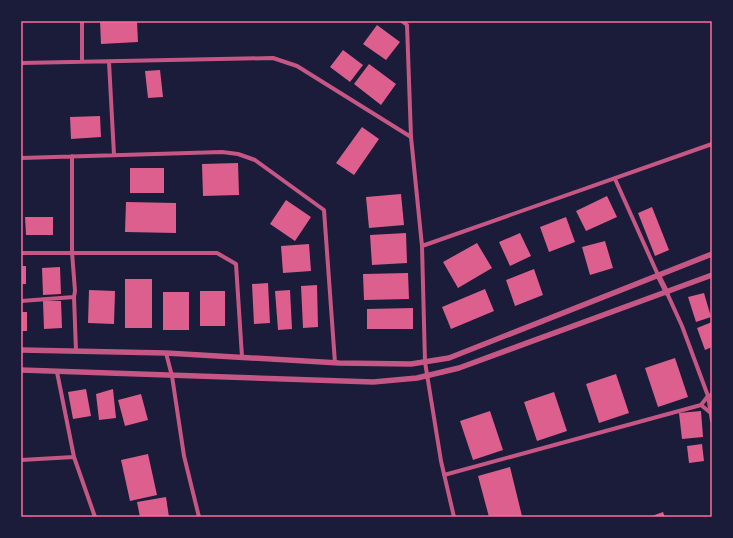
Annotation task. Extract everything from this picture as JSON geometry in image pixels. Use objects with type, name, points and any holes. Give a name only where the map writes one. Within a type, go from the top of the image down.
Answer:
[{"type":"street","points":[[82,21],[82,62]]},
{"type":"street","points":[[402,21],[407,25],[411,137],[422,246],[425,362],[444,475],[454,517]]},
{"type":"street","points":[[21,63],[265,57],[281,60],[297,66],[411,137]]},
{"type":"street","points":[[109,62],[114,155]]},
{"type":"street","points":[[422,246],[712,144]]},
{"type":"street","points":[[21,158],[222,152],[238,154],[255,160],[324,210],[335,363]]},
{"type":"street","points":[[72,156],[72,252],[75,291],[76,351]]},
{"type":"street","points":[[615,179],[682,326],[710,395],[712,421]]},
{"type":"street","points":[[21,253],[217,253],[236,264],[242,357]]},
{"type":"street","points":[[21,350],[166,353],[335,363],[411,364],[449,358],[712,254]]},
{"type":"street","points":[[21,370],[373,382],[417,378],[459,368],[712,275]]},
{"type":"street","points":[[21,301],[74,297]]},
{"type":"street","points":[[166,353],[172,376],[184,456],[199,517]]},
{"type":"street","points":[[57,372],[74,457],[95,517]]},
{"type":"street","points":[[444,475],[701,405],[710,395]]},
{"type":"street","points":[[701,405],[711,414]]},
{"type":"street","points":[[21,460],[74,457]]},
{"type":"building","points":[[100,21],[137,21],[138,42],[101,44]]},
{"type":"building","points":[[377,25],[400,42],[386,60],[363,44]]},
{"type":"building","points":[[343,50],[363,65],[350,82],[330,67]]},
{"type":"building","points":[[369,64],[396,84],[381,105],[354,84]]},
{"type":"building","points":[[160,70],[163,97],[148,98],[145,71]]},
{"type":"building","points":[[100,116],[101,137],[71,139],[70,117]]},
{"type":"building","points":[[362,127],[379,139],[354,175],[336,163]]},
{"type":"building","points":[[238,163],[239,195],[203,196],[202,164]]},
{"type":"building","points":[[130,168],[164,168],[164,193],[130,193]]},
{"type":"building","points":[[401,194],[404,225],[369,228],[366,197]]},
{"type":"building","points":[[607,196],[617,217],[586,231],[576,211]]},
{"type":"building","points":[[286,200],[311,217],[295,241],[270,224]]},
{"type":"building","points":[[126,202],[176,203],[176,233],[125,232]]},
{"type":"building","points":[[652,207],[669,250],[655,256],[638,213]]},
{"type":"building","points":[[25,217],[53,217],[53,235],[26,235]]},
{"type":"building","points":[[566,217],[575,242],[549,252],[540,227]]},
{"type":"building","points":[[406,233],[407,263],[372,265],[370,235]]},
{"type":"building","points":[[520,233],[531,256],[510,266],[499,242]]},
{"type":"building","points":[[605,241],[613,268],[590,275],[582,247]]},
{"type":"building","points":[[477,243],[492,268],[458,288],[443,262]]},
{"type":"building","points":[[309,244],[311,271],[283,273],[281,246]]},
{"type":"building","points":[[21,266],[26,266],[26,284],[21,284]]},
{"type":"building","points":[[60,267],[61,294],[43,295],[42,268]]},
{"type":"building","points":[[534,269],[543,295],[515,306],[506,280]]},
{"type":"building","points":[[408,273],[409,299],[364,300],[363,274]]},
{"type":"building","points":[[125,279],[152,279],[152,328],[125,328]]},
{"type":"building","points":[[268,283],[270,323],[254,324],[252,284]]},
{"type":"building","points":[[317,285],[318,327],[303,328],[301,286]]},
{"type":"building","points":[[485,289],[494,311],[451,329],[442,307]]},
{"type":"building","points":[[89,290],[115,291],[114,324],[88,323]]},
{"type":"building","points":[[290,290],[292,329],[278,330],[275,291]]},
{"type":"building","points":[[200,291],[225,291],[225,326],[200,326]]},
{"type":"building","points":[[163,292],[189,292],[189,330],[163,330]]},
{"type":"building","points":[[704,293],[711,317],[696,322],[688,297]]},
{"type":"building","points":[[43,301],[61,301],[62,328],[44,329]]},
{"type":"building","points":[[413,308],[413,329],[367,329],[367,309]]},
{"type":"building","points":[[21,312],[27,312],[27,331],[21,331]]},
{"type":"building","points":[[712,322],[712,347],[705,350],[697,328]]},
{"type":"building","points":[[675,358],[688,397],[658,407],[645,368]]},
{"type":"building","points":[[616,374],[629,413],[599,423],[586,384]]},
{"type":"building","points":[[86,389],[91,416],[73,419],[68,392]]},
{"type":"building","points":[[113,389],[116,418],[99,420],[96,394]]},
{"type":"building","points":[[554,392],[567,431],[537,441],[524,402]]},
{"type":"building","points":[[141,394],[148,420],[125,426],[118,400]]},
{"type":"building","points":[[490,411],[503,450],[473,460],[460,421]]},
{"type":"building","points":[[701,411],[703,437],[682,439],[679,413]]},
{"type":"building","points":[[702,444],[704,461],[689,463],[687,446]]},
{"type":"building","points":[[148,454],[157,495],[130,501],[121,460]]},
{"type":"building","points":[[510,467],[522,516],[489,517],[478,476]]},
{"type":"building","points":[[166,497],[169,517],[140,517],[137,502]]},
{"type":"building","points":[[663,512],[665,517],[649,517]]}]
